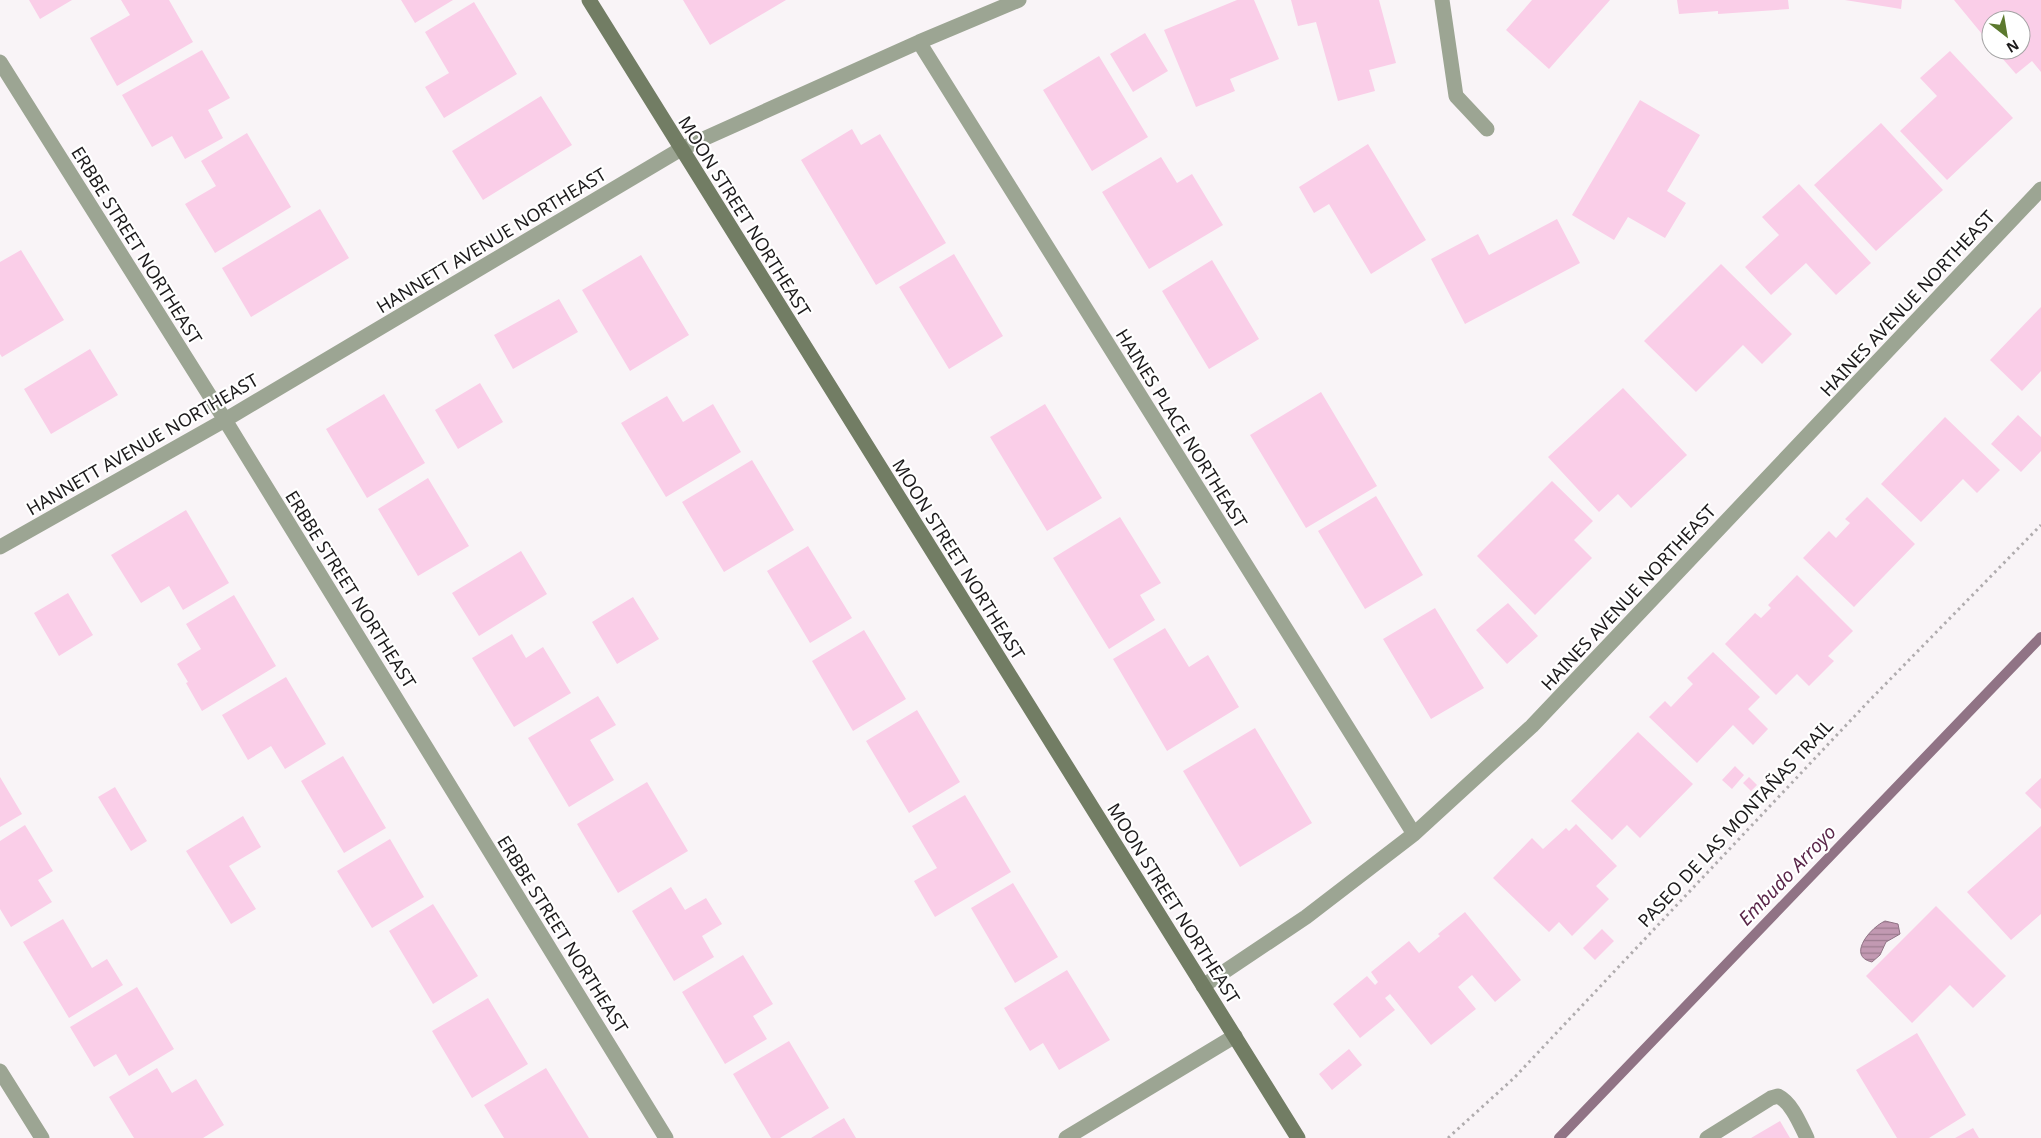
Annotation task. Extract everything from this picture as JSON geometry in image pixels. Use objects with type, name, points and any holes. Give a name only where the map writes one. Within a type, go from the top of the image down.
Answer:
[{"type":"street","name":"MOON STREET NORTHEAST","points":[[589,0],[1298,1138]]},
{"type":"street","name":"HANNETT AVENUE NORTHEAST","points":[[0,547],[225,420],[681,149],[919,42],[1019,0]]},
{"type":"street","points":[[1442,0],[1456,96],[1487,130]]},
{"type":"street","name":"HAINES PLACE NORTHEAST","points":[[919,42],[1414,834]]},
{"type":"street","name":"ERBBE STREET NORTHEAST","points":[[0,62],[225,420],[666,1138]]},
{"type":"street","name":"HAINES AVENUE NORTHEAST","points":[[1204,986],[1306,917],[1414,834],[1532,726],[2041,189]]},
{"type":"street","points":[[1066,1138],[1235,1036]]},
{"type":"street","points":[[0,1071],[42,1138]]},
{"type":"street","points":[[1707,1138],[1771,1098],[1778,1096],[1790,1108],[1807,1138]]},
{"type":"path","name":"PASEO DE LAS MONTAÑAS TRAIL","points":[[1448,1138],[1514,1078],[1867,703],[2041,525]]},
{"type":"shaded area","points":[[1885,921],[1898,924],[1900,934],[1886,942],[1880,955],[1872,962],[1865,959],[1861,954],[1861,948],[1873,929]]},
{"type":"building","points":[[29,0],[72,0],[40,19]]},
{"type":"building","points":[[121,0],[169,0],[193,42],[117,86],[90,38],[130,15]]},
{"type":"building","points":[[401,0],[453,0],[415,23]]},
{"type":"building","points":[[683,0],[786,0],[710,45]]},
{"type":"building","points":[[1237,0],[1254,0],[1279,59],[1230,79],[1235,91],[1196,107],[1164,30]]},
{"type":"building","points":[[1291,0],[1379,0],[1396,63],[1369,70],[1375,91],[1338,101],[1316,22],[1298,26]]},
{"type":"building","points":[[1532,0],[1610,0],[1549,69],[1506,30]]},
{"type":"building","points":[[1677,0],[1788,0],[1789,9],[1718,14],[1718,11],[1679,14]]},
{"type":"building","points":[[1845,0],[1902,0],[1901,9]]},
{"type":"building","points":[[1954,0],[2041,0],[2041,72],[2032,61],[2016,74],[2004,60],[2031,60],[2031,10],[1981,10],[1981,33]]},
{"type":"building","points":[[474,2],[517,74],[444,118],[425,87],[449,73],[425,32]]},
{"type":"building","points":[[1145,33],[1168,71],[1133,92],[1110,54]]},
{"type":"building","points":[[202,50],[230,98],[208,110],[223,138],[185,159],[172,136],[152,147],[122,95]]},
{"type":"building","points":[[1950,51],[2013,118],[1947,180],[1900,131],[1937,96],[1920,78]]},
{"type":"building","points":[[1099,56],[1148,137],[1092,171],[1043,90]]},
{"type":"building","points":[[541,96],[572,145],[483,200],[452,151]]},
{"type":"building","points":[[1640,100],[1700,135],[1667,191],[1686,203],[1665,238],[1628,217],[1614,240],[1572,215]]},
{"type":"building","points":[[1881,123],[1943,190],[1876,251],[1814,185]]},
{"type":"building","points":[[852,129],[861,145],[880,134],[946,243],[876,285],[801,160]]},
{"type":"building","points":[[247,133],[291,207],[215,253],[185,204],[216,186],[201,161]]},
{"type":"building","points":[[1368,144],[1426,240],[1371,274],[1329,204],[1314,213],[1299,187]]},
{"type":"building","points":[[1161,157],[1177,183],[1192,174],[1223,225],[1149,269],[1102,192]]},
{"type":"building","points":[[1799,184],[1871,263],[1836,295],[1806,263],[1771,295],[1745,267],[1779,235],[1762,217]]},
{"type":"building","points":[[320,209],[349,258],[251,317],[222,268]]},
{"type":"building","points":[[1557,219],[1580,263],[1465,324],[1431,259],[1478,234],[1489,255]]},
{"type":"building","points":[[21,250],[64,320],[2,357],[0,354],[0,262]]},
{"type":"building","points":[[954,254],[1003,336],[949,369],[899,287]]},
{"type":"building","points":[[641,255],[689,335],[630,371],[582,290]]},
{"type":"building","points":[[1212,260],[1259,339],[1209,369],[1162,291]]},
{"type":"building","points":[[1721,264],[1792,334],[1762,364],[1743,345],[1696,392],[1644,341]]},
{"type":"building","points":[[559,299],[578,332],[513,369],[494,335]]},
{"type":"building","points":[[2041,307],[2041,371],[2022,391],[1990,360]]},
{"type":"building","points":[[90,349],[118,395],[51,434],[24,389]]},
{"type":"building","points":[[480,383],[503,422],[458,449],[435,410]]},
{"type":"building","points":[[1623,388],[1687,455],[1631,508],[1618,494],[1599,512],[1548,457]]},
{"type":"building","points":[[1321,392],[1377,486],[1306,528],[1250,435]]},
{"type":"building","points":[[384,394],[425,463],[367,498],[326,429]]},
{"type":"building","points":[[667,396],[683,422],[713,404],[741,452],[666,497],[621,423]]},
{"type":"building","points":[[1045,404],[1102,498],[1047,531],[990,437]]},
{"type":"building","points":[[2018,415],[2041,437],[2041,451],[2021,472],[1991,444]]},
{"type":"building","points":[[1945,417],[2000,470],[1977,493],[1963,479],[1921,522],[1881,484]]},
{"type":"building","points":[[752,460],[794,530],[724,572],[682,502]]},
{"type":"building","points":[[428,478],[469,546],[418,576],[378,509]]},
{"type":"building","points":[[1552,481],[1593,521],[1574,540],[1592,558],[1535,615],[1477,556]]},
{"type":"building","points":[[1376,496],[1423,575],[1365,609],[1318,531]]},
{"type":"building","points":[[1867,497],[1915,544],[1854,607],[1803,558],[1829,531],[1836,538],[1850,523],[1845,519]]},
{"type":"building","points":[[186,510],[229,583],[183,610],[169,586],[141,603],[111,555]]},
{"type":"building","points":[[1120,517],[1161,583],[1140,595],[1155,620],[1109,649],[1053,558]]},
{"type":"building","points":[[808,546],[852,618],[810,643],[767,571]]},
{"type":"building","points":[[521,551],[547,594],[479,636],[452,593]]},
{"type":"building","points":[[1797,575],[1853,631],[1828,656],[1834,661],[1809,686],[1797,674],[1776,695],[1725,644],[1755,613],[1761,618],[1771,608],[1768,605]]},
{"type":"building","points":[[68,593],[93,635],[59,656],[34,613]]},
{"type":"building","points":[[234,595],[276,666],[202,711],[177,664],[201,649],[186,624]]},
{"type":"building","points":[[633,597],[659,639],[617,664],[592,622]]},
{"type":"building","points":[[1508,603],[1538,636],[1507,664],[1476,630]]},
{"type":"building","points":[[1435,608],[1484,688],[1431,719],[1383,639]]},
{"type":"building","points":[[1165,628],[1189,667],[1208,655],[1239,707],[1167,751],[1113,659]]},
{"type":"building","points":[[864,630],[906,699],[853,731],[812,661]]},
{"type":"building","points":[[512,634],[526,658],[543,647],[571,693],[514,727],[472,658]]},
{"type":"building","points":[[1713,652],[1760,697],[1748,709],[1768,729],[1753,745],[1733,725],[1697,763],[1649,717],[1665,701],[1671,707],[1693,684],[1687,678]]},
{"type":"building","points":[[286,677],[326,744],[285,769],[271,746],[248,760],[222,715]]},
{"type":"building","points":[[598,696],[616,725],[590,740],[614,780],[569,807],[528,738]]},
{"type":"building","points":[[917,710],[960,782],[909,813],[866,741]]},
{"type":"building","points":[[1255,728],[1312,823],[1240,867],[1183,771]]},
{"type":"building","points":[[1638,732],[1693,784],[1640,838],[1627,825],[1612,840],[1571,801]]},
{"type":"building","points":[[343,756],[386,828],[344,853],[301,781]]},
{"type":"building","points":[[1735,766],[1744,775],[1732,789],[1722,780]]},
{"type":"building","points":[[0,777],[22,814],[0,827]]},
{"type":"building","points":[[1749,777],[1757,785],[1751,791],[1743,783]]},
{"type":"building","points":[[2041,778],[2041,809],[2025,793]]},
{"type":"building","points":[[647,782],[688,851],[618,893],[577,824]]},
{"type":"building","points":[[115,787],[147,841],[131,851],[98,797]]},
{"type":"building","points":[[965,795],[1011,872],[935,917],[914,881],[937,868],[912,826]]},
{"type":"building","points":[[243,816],[261,847],[229,866],[256,909],[231,924],[186,851]]},
{"type":"building","points":[[1576,824],[1617,866],[1596,886],[1609,899],[1572,936],[1559,922],[1549,932],[1493,878],[1532,838],[1543,849],[1566,828],[1569,831]]},
{"type":"building","points":[[25,825],[53,871],[38,880],[52,902],[11,927],[0,909],[0,841]]},
{"type":"building","points":[[2041,826],[2041,914],[2011,940],[1967,892]]},
{"type":"building","points":[[390,839],[424,897],[372,928],[337,871]]},
{"type":"building","points":[[1013,883],[1058,957],[1015,983],[971,908]]},
{"type":"building","points":[[671,887],[685,910],[706,898],[722,924],[702,936],[714,957],[674,981],[632,911]]},
{"type":"building","points":[[433,904],[478,976],[433,1004],[389,931]]},
{"type":"building","points":[[1936,906],[2006,976],[1973,1008],[1950,985],[1912,1023],[1866,976]]},
{"type":"building","points":[[1465,912],[1521,980],[1495,1002],[1472,975],[1458,987],[1476,1009],[1431,1045],[1390,994],[1385,998],[1395,1010],[1360,1038],[1333,1004],[1367,976],[1375,985],[1378,982],[1371,972],[1409,941],[1419,953],[1440,936],[1438,934]]},
{"type":"building","points":[[63,919],[92,968],[107,959],[123,985],[69,1018],[23,942]]},
{"type":"building","points":[[1602,929],[1614,941],[1595,960],[1583,948]]},
{"type":"building","points":[[743,955],[773,1004],[753,1016],[767,1039],[725,1064],[682,992]]},
{"type":"building","points":[[1067,970],[1110,1040],[1059,1070],[1043,1043],[1030,1051],[1004,1008]]},
{"type":"building","points":[[137,987],[174,1049],[129,1076],[116,1054],[94,1067],[70,1027]]},
{"type":"building","points":[[488,998],[528,1064],[472,1098],[432,1031]]},
{"type":"building","points":[[1917,1033],[1966,1115],[1929,1138],[1897,1138],[1856,1070]]},
{"type":"building","points":[[789,1041],[829,1108],[780,1138],[771,1138],[733,1074]]},
{"type":"building","points":[[1349,1049],[1362,1065],[1332,1090],[1319,1074]]},
{"type":"building","points":[[157,1068],[172,1093],[196,1079],[224,1125],[203,1138],[134,1138],[109,1097]]},
{"type":"building","points":[[546,1068],[589,1138],[504,1138],[484,1105]]},
{"type":"building","points":[[844,1118],[856,1138],[811,1138]]},
{"type":"building","points":[[1780,1121],[1790,1138],[1751,1138]]},
{"type":"building","points":[[1973,1128],[1979,1138],[1955,1138]]},
{"type":"waterway","name":"Embudo Arroyo","points":[[1559,1138],[2041,637]]}]
